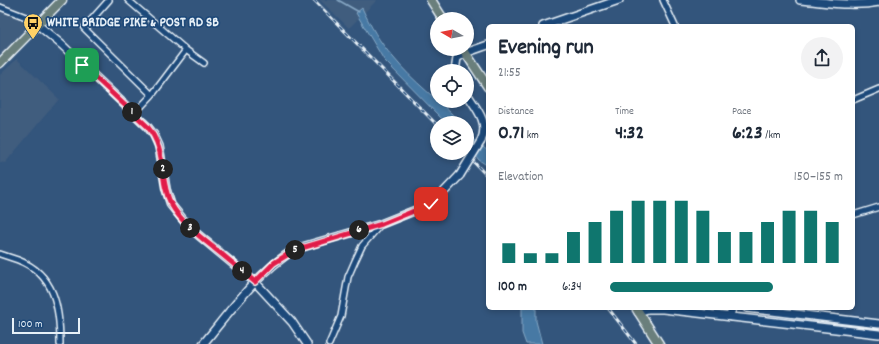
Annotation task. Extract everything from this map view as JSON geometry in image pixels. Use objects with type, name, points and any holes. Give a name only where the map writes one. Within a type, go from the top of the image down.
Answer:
[{"type":"main road","points":[[0,63],[62,0]]},
{"type":"main road","points":[[431,0],[439,12]]},
{"type":"main road","points":[[467,56],[486,84]]},
{"type":"main road","points":[[637,310],[659,344]]},
{"type":"street","points":[[109,0],[84,28],[152,95]]},
{"type":"street","points":[[128,0],[186,50],[204,63]]},
{"type":"street","points":[[549,24],[619,0]]},
{"type":"street","points":[[663,0],[674,24]]},
{"type":"street","points":[[800,0],[851,5],[879,2]]},
{"type":"street","points":[[0,7],[31,19],[51,35],[152,131],[159,146],[166,189],[172,205],[190,228],[255,282],[292,322],[307,344]]},
{"type":"street","points":[[474,48],[486,46]]},
{"type":"street","points":[[134,114],[152,95],[186,50]]},
{"type":"street","points":[[855,99],[879,89]]},
{"type":"street","points":[[203,344],[255,282],[274,263],[295,250],[382,224],[431,204],[460,175],[481,141],[484,133],[484,122],[474,105]]},
{"type":"street","points":[[855,214],[879,206]]},
{"type":"street","points":[[329,344],[341,316],[348,278],[355,261],[362,246],[382,224]]},
{"type":"street","points":[[0,254],[26,263],[38,271],[50,287],[58,306],[60,344]]},
{"type":"street","points":[[691,310],[730,317],[879,334]]},
{"type":"street","points":[[730,317],[732,310]]},
{"type":"street","points":[[764,310],[879,324]]},
{"type":"street","points":[[788,323],[790,313]]},
{"type":"shaded area","points":[[320,0],[377,0],[349,28]]},
{"type":"shaded area","points":[[0,7],[38,25],[0,63]]},
{"type":"shaded area","points":[[362,8],[368,21],[388,52],[409,75],[430,94],[430,107],[384,60],[356,13]]},
{"type":"shaded area","points":[[17,59],[59,99],[5,163],[0,162],[0,75]]},
{"type":"shaded area","points":[[431,108],[446,108],[454,116],[439,116]]},
{"type":"shaded area","points":[[474,140],[486,149],[486,165],[479,160],[474,154]]},
{"type":"shaded area","points":[[522,310],[536,310],[536,321],[542,344],[526,344],[522,333]]},
{"type":"waterway","points":[[338,0],[359,12]]},
{"type":"railway","points":[[314,0],[430,118]]},
{"type":"railway","points":[[472,160],[486,175]]},
{"type":"railway","points":[[610,310],[636,344]]},
{"type":"place","name":"WHITE BRIDGE PIKE & POST RD SB","points":[[33,40]]},
{"type":"route","points":[[82,65],[147,126],[154,135],[161,153],[166,189],[172,205],[190,228],[255,282],[274,263],[295,250],[382,224],[431,204]]}]
